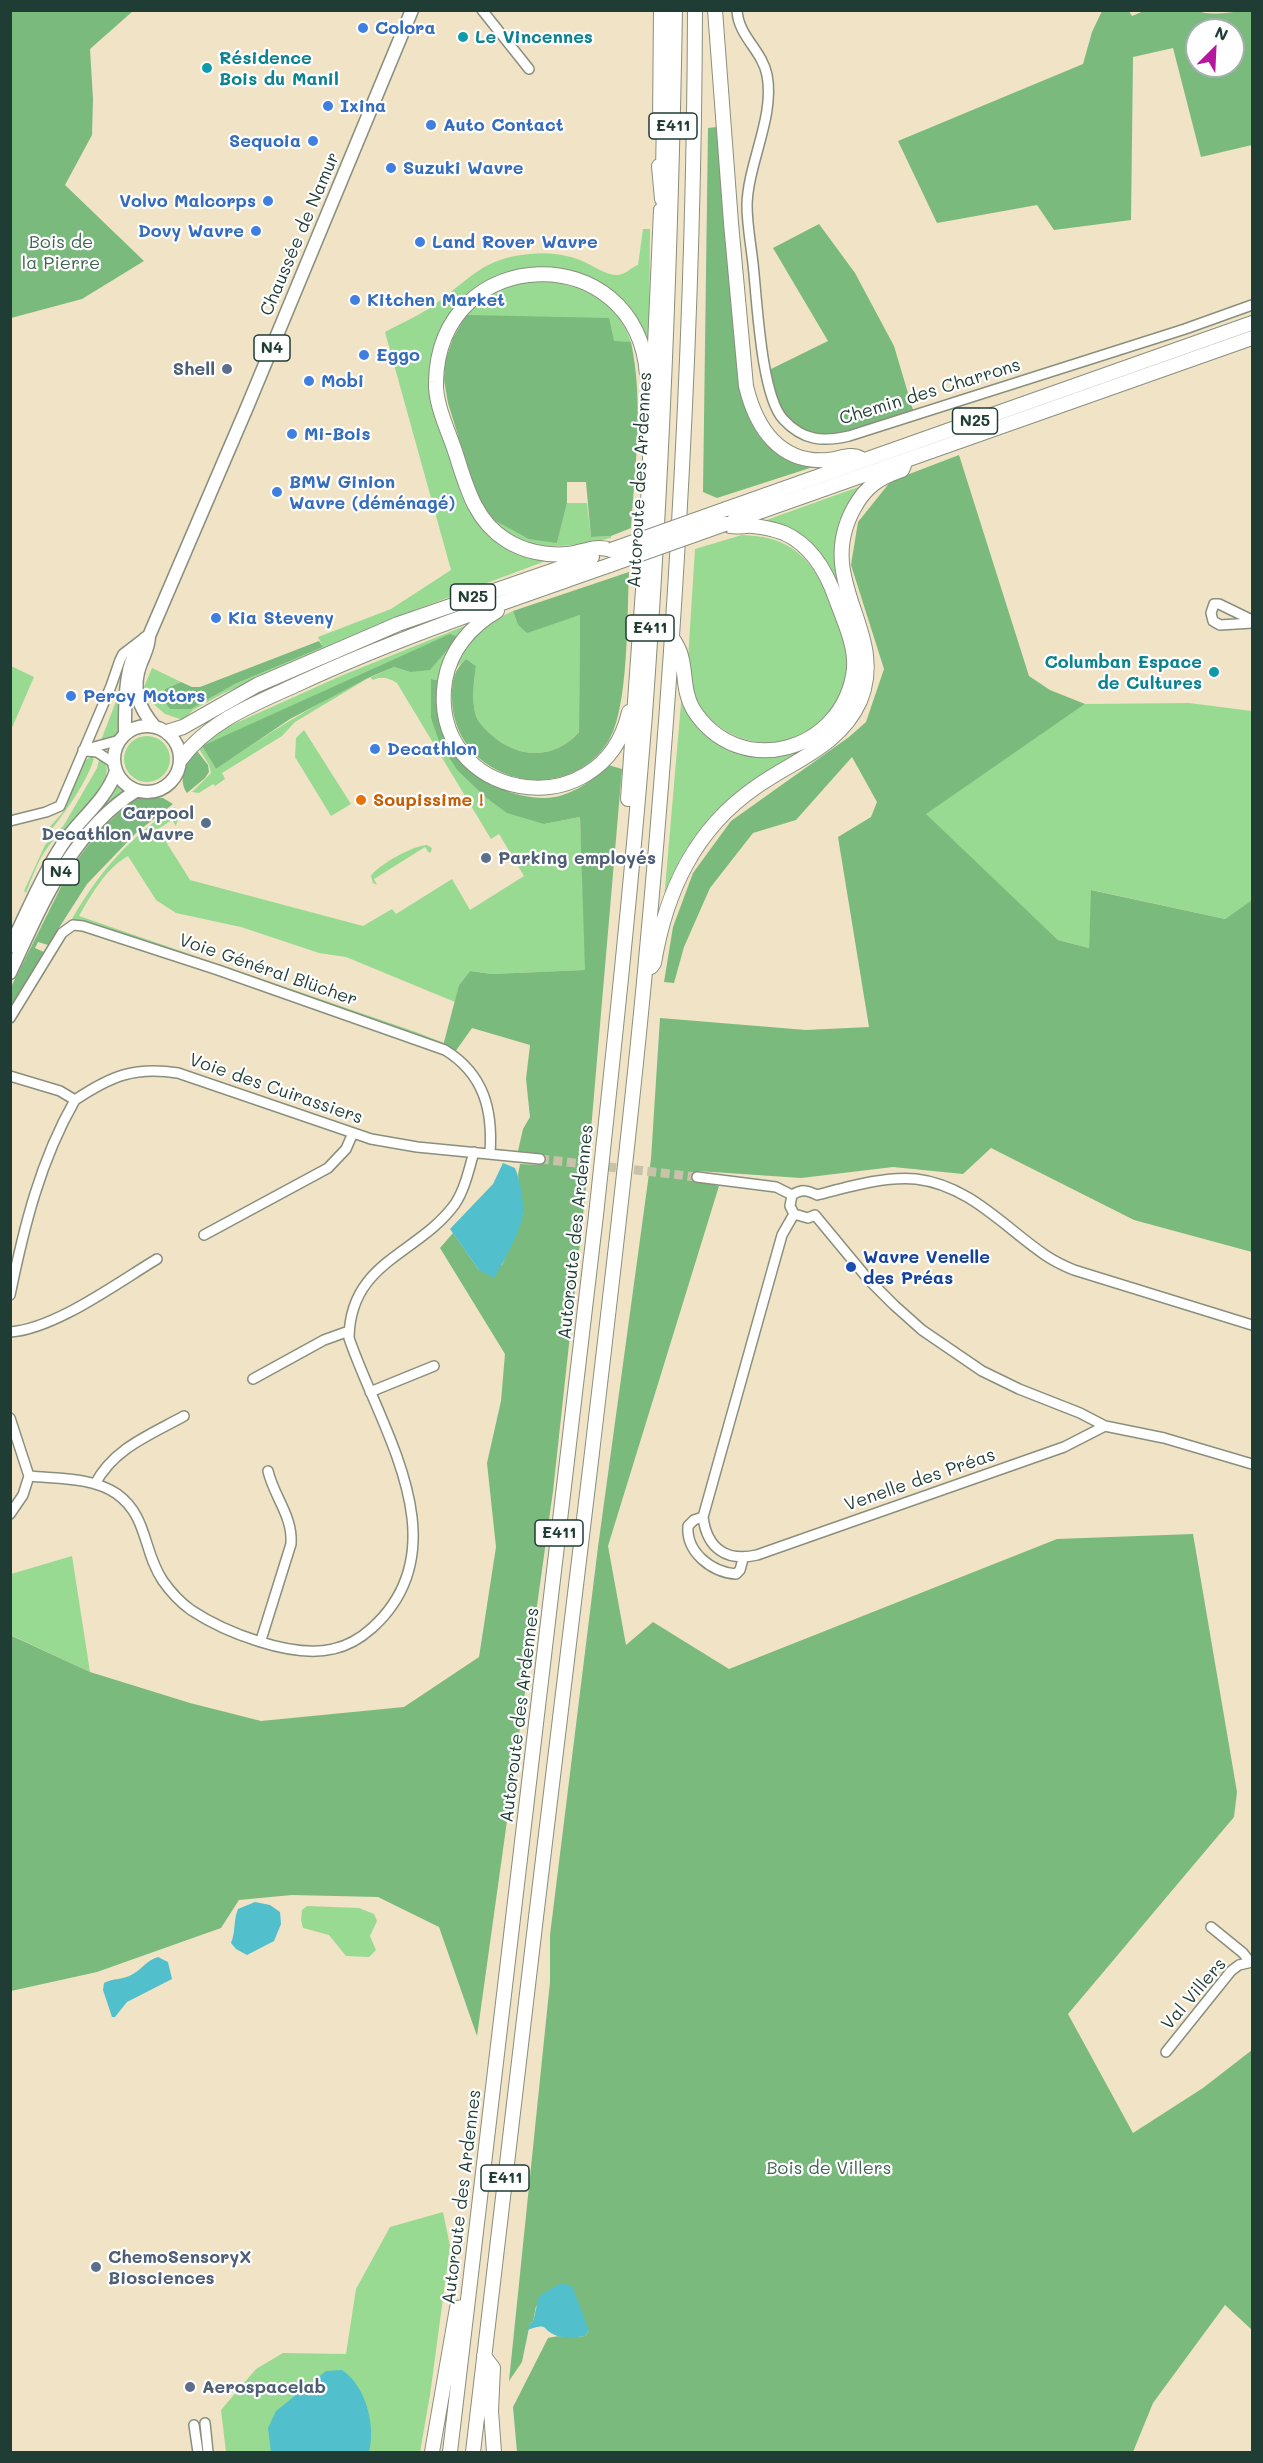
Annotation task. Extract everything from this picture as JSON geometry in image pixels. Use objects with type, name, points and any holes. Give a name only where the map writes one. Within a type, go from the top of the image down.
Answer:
[{"type":"highway","points":[[617,1012],[612,986],[646,548],[662,199],[659,180],[663,10]]},
{"type":"highway","name":"Autoroute des Ardennes","points":[[450,2452],[596,1215],[645,716],[658,506],[670,242],[675,10]]},
{"type":"highway","name":"E411","points":[[473,2452],[615,1256],[645,973],[672,638],[687,373],[694,165],[696,10]]},
{"type":"highway","points":[[715,10],[746,386],[752,409],[761,428],[777,445],[799,456],[826,460],[856,455],[865,460]]},
{"type":"highway","points":[[611,550],[601,546],[567,554],[544,554],[525,549],[505,540],[487,524],[476,509],[467,490],[435,384],[437,363],[450,325],[461,310],[486,288],[504,279],[524,274],[546,273],[570,277],[590,284],[622,309],[634,326],[646,359],[648,383],[642,534],[646,548]]},
{"type":"highway","name":"N25","points":[[161,729],[183,727],[257,686],[398,624],[1252,323]]},
{"type":"highway","name":"N25","points":[[181,759],[195,741],[244,709],[337,666],[408,637],[1252,338]]},
{"type":"highway","points":[[645,973],[654,963],[660,927],[678,880],[711,827],[732,805],[757,786],[821,747],[841,732],[855,711],[867,674],[866,652],[840,562],[842,543],[848,519],[860,497],[881,477],[902,470],[906,460]]},
{"type":"highway","points":[[672,638],[681,655],[684,686],[692,708],[708,726],[729,741],[753,749],[777,750],[801,744],[822,731],[840,711],[850,688],[854,667],[851,641],[823,570],[807,548],[784,533],[753,526],[738,528],[725,524]]},
{"type":"highway","points":[[501,603],[497,612],[486,617],[468,634],[454,653],[447,672],[443,696],[446,720],[453,738],[476,768],[512,786],[534,789],[557,787],[579,779],[597,768],[610,754],[625,726],[636,693]]},
{"type":"highway","points":[[432,2452],[456,2308],[467,2306]]},
{"type":"highway","points":[[484,2356],[493,2368],[491,2411],[494,2452]]},
{"type":"main road","name":"Chaussée de Namur","points":[[10,947],[53,858],[73,829],[108,791],[115,767],[114,755],[122,737],[128,674],[248,405],[412,10]]},
{"type":"main road","name":"Chaussée de Namur","points":[[144,638],[149,645],[137,674],[136,693],[141,709],[178,747],[181,759]]},
{"type":"main road","points":[[122,737],[143,726],[161,729]]},
{"type":"main road","points":[[115,767],[127,786],[136,791],[149,793],[168,785],[177,774],[181,759]]},
{"type":"main road","name":"N4","points":[[10,973],[52,888],[73,852],[96,825],[136,791]]},
{"type":"street","points":[[482,10],[529,69]]},
{"type":"street","name":"Chemin des Charrons","points":[[737,10],[738,23],[756,49],[767,75],[768,101],[747,205],[766,373],[772,401],[782,419],[800,433],[817,440],[828,441],[849,436],[1185,329],[1252,305]]},
{"type":"street","points":[[10,821],[60,806],[123,654],[144,638]]},
{"type":"street","points":[[83,750],[122,737]]},
{"type":"street","points":[[83,750],[108,757],[115,767]]},
{"type":"street","name":"Voie Général Blücher","points":[[10,1018],[62,933],[73,925],[83,926],[446,1050],[468,1067],[485,1093],[490,1112],[490,1153]]},
{"type":"street","name":"Voie des Cuirassiers","points":[[75,1100],[118,1076],[145,1070],[162,1070],[194,1077],[353,1133],[417,1147],[540,1159]]},
{"type":"street","points":[[10,1076],[60,1091],[75,1100],[54,1142],[32,1199],[10,1295]]},
{"type":"street","points":[[204,1235],[328,1168],[346,1149],[353,1133]]},
{"type":"street","points":[[29,1476],[95,1484],[116,1493],[133,1509],[142,1526],[157,1571],[183,1603],[208,1620],[261,1640],[309,1652],[343,1646],[361,1637],[375,1625],[394,1601],[403,1583],[414,1536],[412,1506],[404,1475],[356,1357],[349,1331],[354,1305],[372,1275],[438,1221],[456,1203],[474,1152]]},
{"type":"street","points":[[697,1177],[776,1187],[792,1195]]},
{"type":"street","points":[[792,1195],[801,1190],[808,1190],[817,1195],[847,1187],[895,1180],[916,1179],[941,1185],[978,1203],[1046,1256],[1074,1270],[1252,1326]]},
{"type":"street","points":[[792,1195],[790,1206],[794,1214],[808,1218],[815,1215]]},
{"type":"street","points":[[815,1215],[818,1205],[817,1195]]},
{"type":"street","name":"Venelle des Préas","points":[[794,1214],[782,1235],[703,1517],[694,1520],[688,1526],[687,1537],[700,1558],[724,1573],[736,1574],[740,1570],[742,1558],[1064,1447],[1106,1426]]},
{"type":"street","points":[[815,1215],[868,1279],[931,1336],[982,1371],[1106,1426],[1164,1438],[1252,1464]]},
{"type":"street","points":[[10,1332],[25,1331],[53,1321],[157,1259]]},
{"type":"street","points":[[253,1379],[324,1340],[349,1331]]},
{"type":"street","points":[[370,1392],[434,1365]]},
{"type":"street","points":[[95,1484],[102,1471],[117,1454],[184,1416]]},
{"type":"street","points":[[10,1418],[29,1476],[23,1494],[10,1514]]},
{"type":"street","points":[[261,1640],[292,1535],[288,1518],[272,1488],[268,1471]]},
{"type":"street","points":[[703,1517],[704,1528],[712,1544],[729,1557],[742,1558]]},
{"type":"street","name":"Val Villers","points":[[1166,2052],[1231,1971],[1239,1965],[1251,1962],[1211,1927]]},
{"type":"street","points":[[205,2423],[208,2452]]},
{"type":"street","points":[[194,2425],[198,2452]]},
{"type":"green space","name":"Bois de la Pierre","points":[[11,10],[133,11],[90,49],[93,99],[92,135],[65,185],[144,261],[82,299],[11,318]]},
{"type":"green space","points":[[1146,10],[1204,13],[1252,11],[1252,145],[1201,157],[1173,48],[1133,57],[1131,220],[1054,230],[1037,205],[937,223],[898,141],[1083,64],[1092,32],[1102,11],[1129,11],[1132,16]]},
{"type":"green space","points":[[717,127],[741,395],[752,425],[766,444],[787,456],[816,466],[717,498],[703,492],[708,128]]},
{"type":"green space","points":[[819,224],[855,273],[894,346],[913,410],[855,430],[823,437],[802,430],[784,414],[774,395],[769,370],[828,341],[773,248]]},
{"type":"green space","points":[[643,229],[650,229],[649,353],[629,313],[606,288],[569,271],[542,268],[515,272],[490,282],[468,298],[450,318],[438,343],[432,371],[434,400],[457,482],[468,508],[479,519],[551,559],[399,616],[222,694],[193,710],[183,720],[165,714],[150,701],[143,689],[152,668],[181,682],[165,689],[164,699],[170,709],[191,709],[235,684],[323,647],[318,637],[391,609],[451,570],[385,332],[428,309],[488,265],[514,256],[543,253],[562,255],[580,260],[609,274],[624,273],[638,265]]},
{"type":"green space","points":[[531,281],[563,284],[592,295],[616,314],[631,342],[613,342],[466,315],[496,293]]},
{"type":"green space","points":[[466,315],[609,318],[614,341],[631,342],[638,412],[631,528],[611,536],[591,537],[586,482],[567,482],[567,503],[557,543],[529,539],[494,520],[484,508],[474,487],[448,403],[444,380],[445,362],[453,338]]},
{"type":"green space","name":"Bois de Villers","points":[[959,455],[1029,676],[1050,690],[1085,704],[926,814],[1058,940],[1089,948],[1091,890],[1225,919],[1252,900],[1252,1252],[1134,1220],[991,1148],[963,1174],[893,1167],[801,1178],[698,1171],[698,1181],[719,1186],[608,1546],[626,1645],[653,1622],[729,1669],[1057,1539],[1193,1534],[1237,1792],[1234,1817],[1068,2014],[1133,2133],[1203,2088],[1252,2050],[1252,2330],[1225,2305],[1153,2403],[1133,2452],[517,2452],[513,2407],[548,2338],[585,2336],[589,2331],[536,2306],[522,2362],[509,2381],[550,1982],[550,1935],[598,1547],[651,1159],[660,1018],[806,1030],[869,1027],[838,837],[871,817],[877,802],[852,757],[796,820],[753,833],[710,888],[684,947],[674,983],[664,982],[673,927],[693,873],[731,821],[849,737],[866,722],[884,669],[851,565],[858,522],[891,481]]},
{"type":"green space","points":[[864,485],[851,505],[842,589],[837,590],[823,563],[758,523]]},
{"type":"green space","points":[[567,503],[587,503],[591,537],[611,536],[611,538],[564,546],[534,544],[506,531],[494,520],[557,543]]},
{"type":"green space","points":[[742,535],[757,536],[783,543],[803,557],[819,578],[826,592],[843,638],[847,671],[839,695],[825,720],[809,732],[791,740],[773,743],[736,736],[719,726],[705,713],[695,696],[691,683],[688,660],[695,549]]},
{"type":"green space","points":[[572,569],[572,572],[273,688],[275,685],[405,630]]},
{"type":"green space","points":[[629,572],[624,683],[616,725],[609,740],[590,762],[566,775],[540,780],[514,777],[490,766],[470,748],[457,725],[452,690],[454,676],[459,667],[466,659],[476,666],[474,710],[481,725],[494,737],[504,744],[526,752],[538,753],[560,747],[579,732],[580,615],[527,633],[518,625],[513,611]]},
{"type":"green space","points":[[513,611],[518,625],[527,632],[580,615],[579,732],[570,741],[549,751],[538,753],[515,749],[492,735],[479,722],[474,710],[473,691],[476,666],[466,659],[455,669],[459,659],[478,634],[494,621]]},
{"type":"green space","points":[[467,625],[441,681],[431,679],[440,744],[457,770],[484,796],[544,824],[580,817],[586,970],[492,974],[470,971],[459,985],[455,1002],[346,957],[319,953],[241,927],[176,913],[156,900],[128,856],[106,875],[79,916],[416,1032],[444,1043],[443,1046],[72,919],[93,886],[117,857],[159,818],[175,807],[178,818],[176,826],[172,820],[158,829],[190,880],[363,926],[392,909],[396,914],[452,879],[470,910],[524,876],[499,834],[491,839],[397,683],[385,678],[373,680],[370,677],[394,667],[410,672],[458,636],[202,746],[216,769],[303,713],[365,680],[295,722],[282,736],[222,773],[225,779],[215,786],[213,784],[199,793],[192,792],[211,773],[198,747],[227,727],[343,675]]},
{"type":"green space","points":[[450,634],[458,637],[430,670],[410,672],[394,667],[370,677],[290,719],[216,769],[202,746]]},
{"type":"green space","points":[[319,641],[323,647],[235,684],[191,709],[170,709],[165,702],[165,689],[181,682],[192,687],[200,687]]},
{"type":"green space","points":[[11,666],[34,677],[11,730]]},
{"type":"green space","points":[[123,672],[121,727],[112,739],[100,743],[118,696]]},
{"type":"green space","points":[[431,679],[441,681],[439,704],[443,725],[452,745],[464,762],[481,777],[500,788],[521,795],[553,797],[579,788],[608,765],[622,769],[586,1188],[553,1491],[477,2036],[439,1927],[378,1897],[292,1895],[239,1900],[221,1928],[97,1972],[11,1991],[10,1635],[90,1672],[190,1703],[261,1721],[404,1707],[479,1657],[496,1547],[487,1463],[501,1401],[505,1354],[440,1248],[453,1233],[479,1270],[502,1265],[523,1215],[518,1175],[520,1164],[541,1165],[542,1154],[518,1151],[523,1129],[530,1117],[526,1079],[530,1045],[472,1028],[455,1052],[443,1046],[459,985],[470,971],[492,974],[585,970],[580,817],[544,824],[507,813],[484,796],[457,770],[440,744],[431,718]]},
{"type":"green space","points":[[682,692],[736,749],[808,745],[810,750],[747,789],[664,900]]},
{"type":"green space","points":[[1189,703],[1252,711],[1252,900],[1225,919],[1092,890],[1089,948],[1058,940],[925,814],[1085,704]]},
{"type":"green space","points":[[304,730],[351,804],[331,816],[295,757],[296,738]]},
{"type":"green space","points":[[147,736],[163,743],[170,759],[163,775],[147,782],[131,775],[124,759],[131,743]]},
{"type":"green space","points":[[194,747],[208,765],[209,772],[187,793],[183,776]]},
{"type":"green space","points":[[94,755],[82,786],[66,811],[44,838],[48,829],[63,812],[84,761]]},
{"type":"green space","points":[[100,756],[106,765],[106,777],[100,790],[48,847],[38,863],[26,893],[24,891],[45,845],[64,825],[97,768]]},
{"type":"green space","points":[[116,786],[124,792],[83,830],[51,881],[49,880],[72,839]]},
{"type":"green space","points":[[138,798],[163,798],[173,804],[137,832],[87,884],[48,945],[38,942],[35,948],[44,952],[11,1012],[10,989],[69,871],[99,831]]},
{"type":"green space","points":[[427,845],[432,848],[431,852],[429,853],[425,847],[374,879],[377,885],[373,883],[371,876],[388,861],[405,852]]},
{"type":"green space","points":[[72,1556],[90,1672],[11,1635],[11,1574]]},
{"type":"green space","points":[[307,1906],[359,1908],[374,1914],[377,1921],[370,1936],[376,1950],[369,1957],[346,1956],[329,1935],[303,1928],[302,1910]]},
{"type":"green space","points":[[443,2212],[450,2246],[420,2452],[226,2452],[221,2410],[256,2369],[283,2353],[346,2354],[356,2289],[390,2227]]},
{"type":"water","points":[[503,1163],[515,1168],[521,1190],[523,1214],[515,1237],[494,1278],[479,1270],[450,1229],[493,1184]]},
{"type":"water","points":[[255,1902],[270,1905],[280,1912],[281,1924],[274,1941],[247,1955],[231,1943],[238,1909]]},
{"type":"water","points":[[158,1957],[168,1962],[172,1979],[127,2002],[115,2017],[112,2017],[103,1990],[104,1983],[129,1976]]},
{"type":"water","points":[[561,2283],[572,2286],[589,2331],[585,2336],[559,2336],[543,2327],[528,2330],[530,2323],[533,2322],[539,2296]]},
{"type":"water","points":[[342,2370],[357,2386],[367,2407],[371,2430],[369,2452],[271,2452],[268,2428],[276,2411],[326,2371]]},
{"type":"tunnel","points":[[540,1159],[697,1177]]},
{"type":"place","name":"Colora","points":[[363,28]]},
{"type":"place","name":"Le Vincennes","points":[[463,37]]},
{"type":"place","name":"Résidence Bois du Manil","points":[[207,68]]},
{"type":"place","name":"Ixina","points":[[328,106]]},
{"type":"place","name":"Auto Contact","points":[[431,125]]},
{"type":"place","name":"Sequoia","points":[[313,141]]},
{"type":"place","name":"Suzuki Wavre","points":[[391,168]]},
{"type":"place","name":"Volvo Malcorps","points":[[268,201]]},
{"type":"place","name":"Dovy Wavre","points":[[256,231]]},
{"type":"place","name":"Land Rover Wavre","points":[[420,242]]},
{"type":"place","name":"Kitchen Market","points":[[355,300]]},
{"type":"place","name":"Eggo","points":[[364,355]]},
{"type":"place","name":"Shell","points":[[227,369]]},
{"type":"place","name":"Mobi","points":[[309,381]]},
{"type":"place","name":"Mi-Bois","points":[[292,434]]},
{"type":"place","name":"BMW Ginion Wavre (déménagé)","points":[[277,492]]},
{"type":"place","name":"Kia Steveny","points":[[216,618]]},
{"type":"place","name":"Columban Espace de Cultures","points":[[1214,672]]},
{"type":"place","name":"Percy Motors","points":[[71,696]]},
{"type":"place","name":"Decathlon","points":[[375,749]]},
{"type":"place","name":"Soupissime !","points":[[361,800]]},
{"type":"place","name":"Carpool Decathlon Wavre","points":[[206,823]]},
{"type":"place","name":"Parking employés","points":[[486,858]]},
{"type":"place","name":"Wavre Venelle des Préas","points":[[851,1267]]},
{"type":"place","name":"ChemoSensoryX Biosciences","points":[[96,2267]]},
{"type":"place","name":"Aerospacelab","points":[[190,2387]]}]
